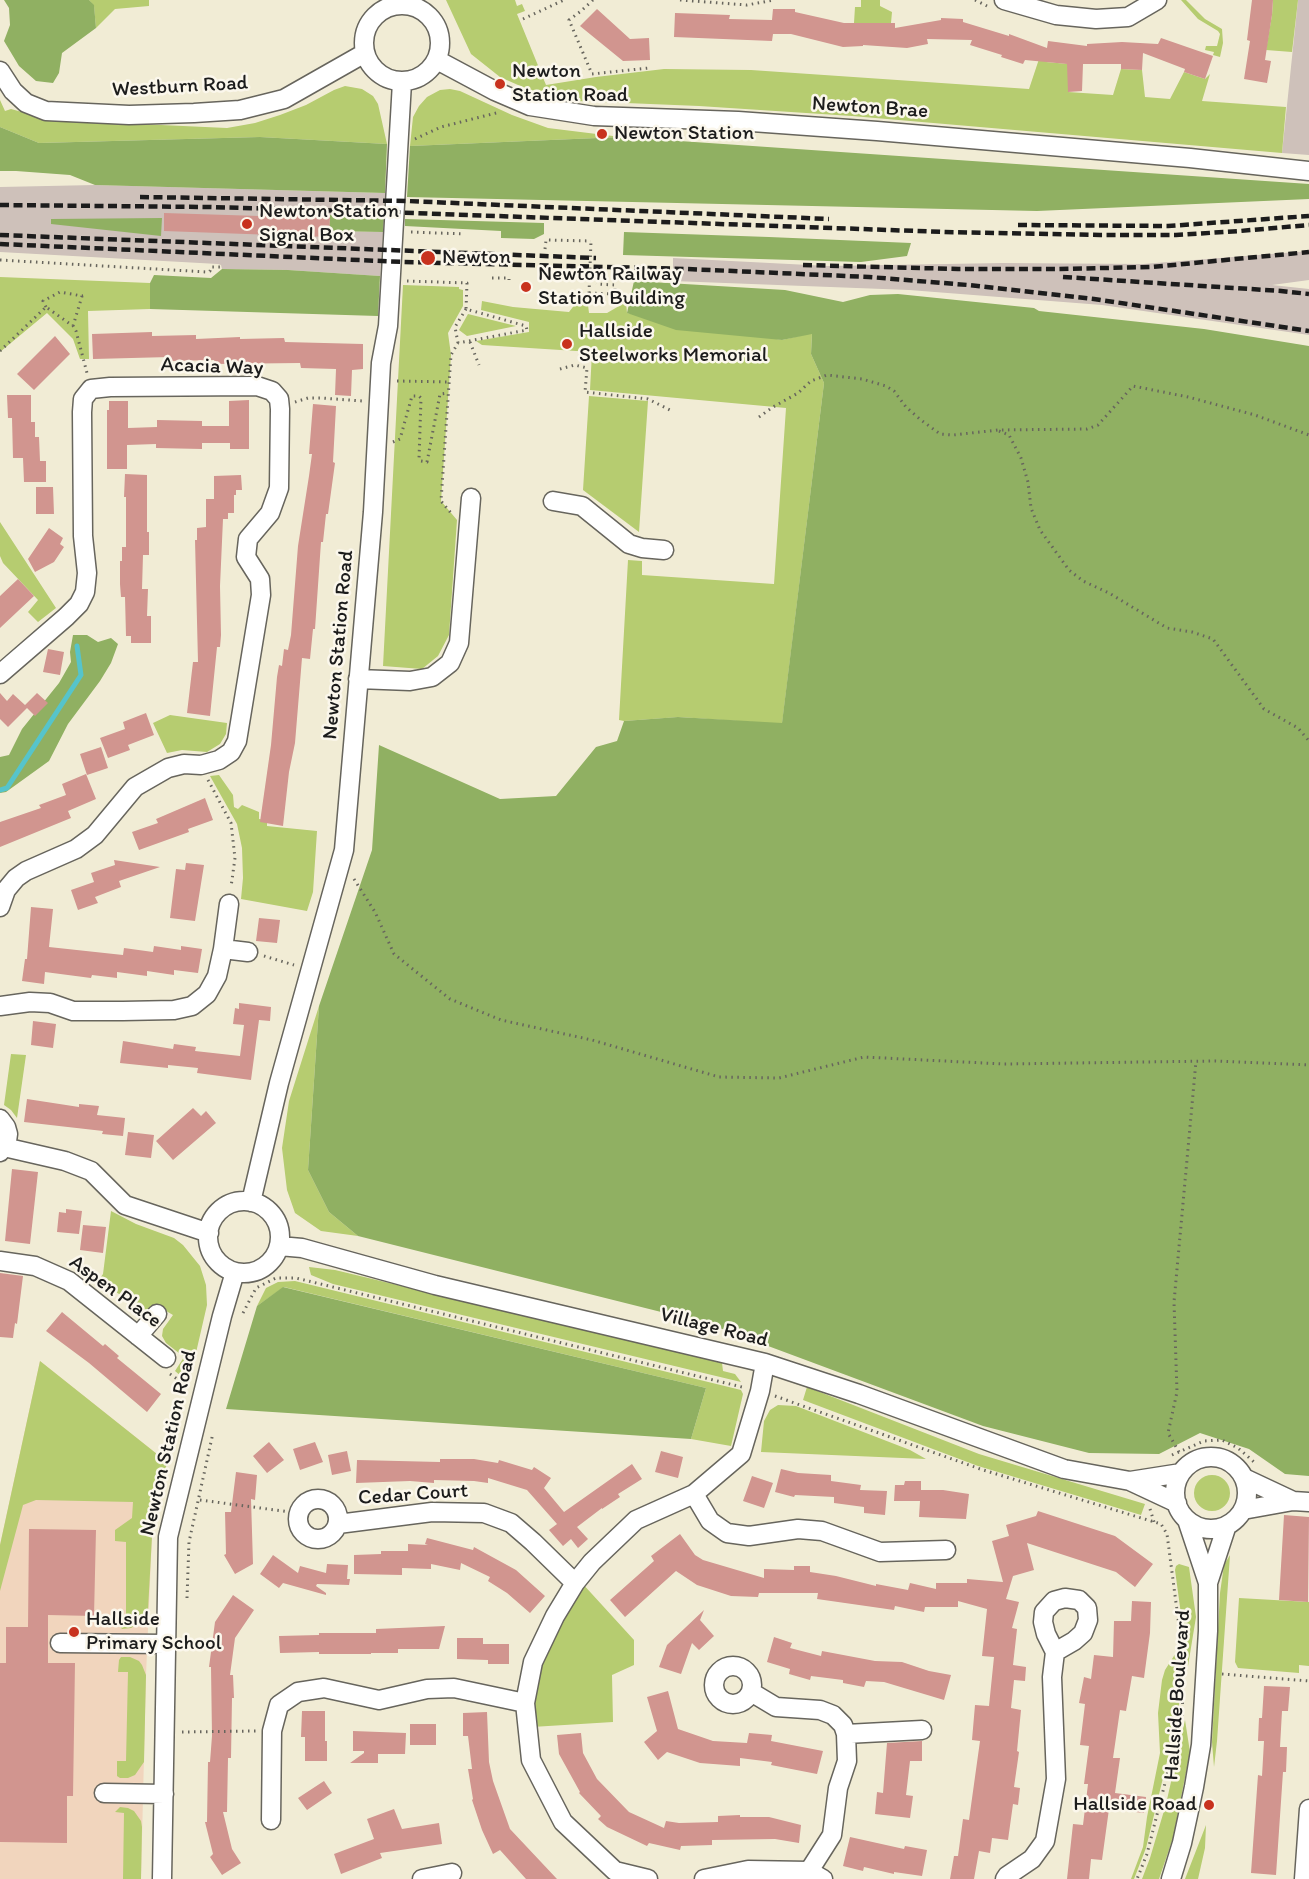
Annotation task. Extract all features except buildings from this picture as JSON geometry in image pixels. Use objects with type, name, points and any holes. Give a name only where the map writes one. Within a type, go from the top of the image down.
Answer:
[{"type":"street","points":[[1005,0],[1056,15],[1096,18],[1128,17],[1157,0]]},
{"type":"street","points":[[413,3],[426,12],[436,25],[441,41],[437,60],[430,70],[417,78],[402,82],[387,78],[377,72],[369,63],[365,53],[365,33],[372,19],[383,10],[398,5],[413,3]]},
{"type":"street","name":"Westburn Road","points":[[0,71],[13,91],[26,104],[46,111],[129,115],[194,113],[240,110],[285,99],[365,53]]},
{"type":"street","name":"Newton Brae","points":[[437,60],[495,91],[530,106],[594,116],[738,121],[877,131],[1190,158],[1309,171]]},
{"type":"street","name":"Newton Station Road","points":[[251,1202],[279,1083],[344,850],[373,512],[381,363],[388,326],[402,82]]},
{"type":"street","name":"Acacia Way","points":[[91,389],[257,386],[272,391],[279,399],[280,409]]},
{"type":"street","points":[[0,674],[79,604],[85,592],[87,573],[83,536],[82,412],[83,399],[91,389]]},
{"type":"street","points":[[0,907],[6,890],[16,878],[26,871],[76,849],[95,835],[135,787],[168,768],[184,764],[201,765],[219,760],[231,752],[237,741],[261,595],[260,579],[246,558],[248,539],[270,513],[279,488],[280,409]]},
{"type":"street","points":[[358,679],[410,681],[432,676],[450,663],[459,644],[471,498]]},
{"type":"street","points":[[553,501],[582,506],[629,544],[664,550]]},
{"type":"street","points":[[0,1006],[30,1002],[50,1003],[73,1011],[123,1011],[174,1010],[192,1006],[207,994],[217,976],[229,904]]},
{"type":"street","points":[[223,949],[248,952]]},
{"type":"street","points":[[0,1119],[8,1134],[2,1150],[65,1161],[91,1171],[125,1205],[208,1233]]},
{"type":"street","points":[[251,1202],[271,1213],[280,1234],[276,1255],[262,1269],[244,1273],[226,1268],[212,1253],[208,1233],[212,1221],[228,1205],[251,1202]]},
{"type":"street","name":"Village Road","points":[[279,1245],[302,1248],[435,1285],[765,1363],[859,1394],[1064,1469],[1130,1481],[1177,1503]]},
{"type":"street","name":"Aspen Place","points":[[0,1261],[35,1266],[69,1281],[166,1358]]},
{"type":"street","name":"Newton Station Road","points":[[162,1879],[168,1537],[222,1316],[236,1272]]},
{"type":"street","points":[[138,1336],[157,1314]]},
{"type":"street","points":[[648,1879],[615,1871],[562,1822],[531,1760],[525,1703],[533,1662],[555,1616],[575,1583],[592,1562],[636,1520],[694,1494],[741,1454],[765,1363]]},
{"type":"street","points":[[1208,1457],[1229,1462],[1244,1478],[1247,1494],[1244,1510],[1227,1526],[1213,1529],[1199,1527],[1187,1520],[1177,1503],[1176,1488],[1181,1473],[1197,1460],[1208,1457]]},
{"type":"street","name":"Village Road","points":[[1130,1481],[1181,1473]]},
{"type":"street","points":[[1244,1478],[1301,1501]]},
{"type":"street","points":[[694,1494],[710,1521],[727,1533],[749,1536],[798,1529],[822,1532],[880,1552],[945,1550]]},
{"type":"street","name":"Cedar Court","points":[[317,1498],[333,1506],[337,1511],[338,1524],[331,1534],[319,1539],[307,1536],[299,1526],[298,1513],[305,1503],[317,1498]]},
{"type":"street","points":[[1244,1510],[1301,1501]]},
{"type":"street","name":"Cedar Court","points":[[338,1524],[432,1512],[483,1513],[511,1523],[575,1583]]},
{"type":"street","name":"Hallside Boulevard","points":[[1171,1879],[1182,1843],[1201,1745],[1208,1630],[1208,1583],[1187,1520]]},
{"type":"street","name":"Hallside Boulevard","points":[[1208,1583],[1227,1526]]},
{"type":"street","points":[[60,1642],[166,1644]]},
{"type":"street","points":[[1005,1879],[1006,1876],[1032,1859],[1045,1841],[1056,1779],[1052,1677],[1055,1652]]},
{"type":"street","points":[[271,1820],[272,1731],[279,1705],[298,1692],[324,1688],[379,1700],[428,1689],[454,1688],[525,1703]]},
{"type":"street","points":[[704,1879],[748,1870],[816,1875],[831,1835],[838,1788],[846,1761],[846,1734],[843,1725],[833,1715],[820,1710],[776,1707],[751,1692]]},
{"type":"street","points":[[846,1734],[922,1730]]},
{"type":"street","points":[[104,1793],[164,1794]]},
{"type":"street","points":[[1309,1809],[1304,1879],[1309,1877]]},
{"type":"street","points":[[422,1879],[452,1873]]},
{"type":"path","points":[[523,19],[564,0]]},
{"type":"path","points":[[593,0],[569,20],[592,74],[649,68]]},
{"type":"path","points":[[680,0],[747,5],[774,0]]},
{"type":"path","points":[[413,140],[441,127],[505,110]]},
{"type":"path","points":[[406,232],[465,234]]},
{"type":"path","points":[[545,249],[546,240],[591,241],[589,293],[615,294],[615,285],[596,284]]},
{"type":"path","points":[[0,260],[207,272],[211,267],[222,267]]},
{"type":"path","points":[[492,278],[509,280]]},
{"type":"path","points":[[404,281],[466,283],[466,309],[455,327],[458,343],[451,355],[441,501],[457,520]]},
{"type":"path","points":[[87,296],[60,292],[43,301],[46,307],[73,326],[76,331],[91,389]]},
{"type":"path","points":[[73,326],[82,296]]},
{"type":"path","points":[[0,351],[46,307]]},
{"type":"path","points":[[458,343],[526,330],[526,326],[466,309]]},
{"type":"path","points":[[470,342],[479,365]]},
{"type":"path","points":[[560,369],[575,365],[587,368],[585,392],[648,399],[672,411]]},
{"type":"path","points":[[759,417],[798,393],[811,381],[827,375],[862,379],[886,386],[894,391],[906,407],[940,434],[953,435],[998,430],[1087,429],[1098,425],[1133,386],[1188,397],[1255,415],[1309,435]]},
{"type":"path","points":[[393,380],[449,382]]},
{"type":"path","points":[[388,442],[400,439],[412,396],[419,396],[421,398],[419,459],[427,462],[440,394],[448,393]]},
{"type":"path","points":[[280,409],[308,398],[367,401]]},
{"type":"path","points":[[998,430],[1010,435],[1021,458],[1028,482],[1031,508],[1040,530],[1070,570],[1083,581],[1110,593],[1167,628],[1192,632],[1213,639],[1264,709],[1298,729],[1309,741]]},
{"type":"path","points":[[201,765],[231,823],[235,858],[229,904]]},
{"type":"path","points":[[354,879],[375,912],[394,954],[450,999],[501,1020],[592,1040],[719,1077],[779,1078],[864,1057],[1005,1064],[1196,1061],[1309,1065]]},
{"type":"path","points":[[248,952],[294,965]]},
{"type":"path","points":[[1179,1452],[1168,1433],[1178,1392],[1174,1302],[1196,1061]]},
{"type":"path","points":[[241,1317],[256,1288],[276,1278],[296,1278],[759,1391],[980,1469],[1161,1524],[1167,1534],[1184,1664],[1182,1716],[1147,1854],[1137,1879]]},
{"type":"path","points":[[166,1358],[169,1373],[191,1389]]},
{"type":"path","points":[[186,1599],[189,1542],[214,1432]]},
{"type":"path","points":[[178,1496],[298,1513]]},
{"type":"path","points":[[1205,1674],[1309,1680]]},
{"type":"path","points":[[165,1732],[272,1731]]},
{"type":"shaded area","points":[[1298,0],[1309,0],[1309,155],[1282,153]]},
{"type":"shaded area","points":[[95,185],[385,193],[384,218],[330,215],[329,231],[383,232],[380,276],[288,270],[222,269],[218,264],[0,252],[0,187]]},
{"type":"shaded area","points":[[1309,251],[1309,280],[1272,285],[1309,289],[1309,335],[1102,305],[909,290],[673,281],[673,258],[828,266],[1003,263],[1143,264]]},
{"type":"shaded area","name":"Hallside Primary School","points":[[40,1361],[167,1462],[152,1536],[141,1879],[0,1879],[0,1545]]},
{"type":"green space","points":[[4,0],[89,0],[94,5],[96,28],[62,53],[59,73],[53,83],[36,81],[19,66],[4,41],[10,25],[9,8]]},
{"type":"green space","points":[[89,0],[149,0],[149,6],[115,9],[96,28],[94,6]]},
{"type":"green space","points":[[446,0],[515,0],[517,6],[522,4],[525,11],[517,14],[546,85],[664,69],[751,70],[1029,89],[1041,53],[1046,62],[1068,64],[1068,92],[1113,95],[1121,69],[1142,70],[1145,97],[1170,99],[1184,72],[1205,79],[1210,74],[1202,101],[1286,107],[1282,153],[852,116],[577,101],[536,93],[500,77],[471,54]]},
{"type":"green space","points":[[861,0],[880,0],[880,6],[892,12],[891,23],[854,23],[855,7],[861,7]]},
{"type":"green space","points":[[1181,0],[1186,0],[1205,19],[1222,29],[1223,43],[1220,57],[1213,55],[1214,52],[1205,50],[1206,46],[1217,46],[1220,34],[1218,31],[1198,19]]},
{"type":"green space","points":[[1273,0],[1298,0],[1292,52],[1266,50]]},
{"type":"green space","points":[[345,86],[362,89],[373,96],[378,104],[387,144],[260,137],[39,143],[0,127],[0,100],[5,111],[11,109],[51,120],[227,128],[255,123],[280,115]]},
{"type":"green space","points":[[440,90],[460,91],[512,115],[548,128],[621,137],[410,146],[413,117],[419,106],[427,97]]},
{"type":"green space","points":[[0,127],[39,143],[260,137],[387,144],[385,193],[95,185],[70,175],[0,171]]},
{"type":"green space","points":[[621,137],[1309,184],[1309,199],[1037,211],[407,197],[410,146]]},
{"type":"green space","points":[[330,215],[384,218],[383,232],[329,231]]},
{"type":"green space","points":[[162,218],[161,236],[51,224],[51,219]]},
{"type":"green space","points":[[405,219],[544,223],[544,234],[534,239],[501,238],[501,231],[405,226]]},
{"type":"green space","points":[[624,232],[911,243],[907,256],[861,262],[623,255]]},
{"type":"green space","points":[[222,269],[288,270],[380,276],[378,316],[150,309],[150,283],[154,275],[211,278]]},
{"type":"green space","points":[[0,277],[150,283],[150,309],[88,311],[89,359],[80,359],[73,339],[47,313],[0,352]]},
{"type":"green space","points":[[634,281],[785,290],[843,302],[870,295],[898,294],[1204,329],[1309,346],[1309,1476],[1285,1474],[1249,1449],[1200,1433],[1159,1454],[1089,1453],[983,1426],[709,1324],[358,1236],[329,1212],[308,1170],[319,1006],[372,850],[379,745],[500,799],[556,796],[596,747],[617,741],[624,721],[678,717],[782,723],[824,383],[811,354],[812,334],[782,340],[676,330],[627,313]]},
{"type":"green space","points":[[403,285],[459,287],[463,290],[463,306],[448,333],[451,355],[441,501],[457,520],[449,635],[438,656],[422,669],[383,666]]},
{"type":"green space","points":[[482,301],[513,307],[569,312],[576,303],[588,305],[589,313],[607,313],[626,302],[627,313],[782,340],[812,333],[811,354],[824,383],[782,724],[679,717],[619,720],[628,560],[642,561],[642,575],[774,584],[786,408],[590,390],[592,352],[482,345],[476,341],[529,332],[529,322],[481,310]]},
{"type":"green space","points":[[468,314],[516,326],[467,336],[459,330]]},
{"type":"green space","points":[[589,396],[648,401],[639,532],[583,490]]},
{"type":"green space","points":[[0,522],[56,608],[38,622],[28,612],[38,600],[3,563],[0,556]]},
{"type":"green space","points":[[73,635],[87,635],[98,642],[111,638],[118,644],[111,663],[68,724],[49,761],[6,792],[0,793],[0,757],[9,755],[22,729],[59,683],[71,662]]},
{"type":"green space","points":[[170,715],[227,723],[226,734],[220,744],[207,752],[182,750],[167,753],[153,723]]},
{"type":"green space","points":[[219,775],[233,795],[234,807],[238,809],[242,805],[259,812],[259,819],[267,820],[267,826],[317,831],[313,892],[307,911],[241,899],[242,848],[237,824],[210,776]]},
{"type":"green space","points":[[319,1006],[308,1170],[329,1212],[358,1236],[321,1231],[295,1213],[287,1190],[282,1148],[289,1101]]},
{"type":"green space","points":[[11,1054],[26,1055],[17,1118],[4,1105]]},
{"type":"green space","points":[[111,1211],[136,1224],[174,1238],[183,1245],[200,1266],[206,1285],[207,1305],[189,1383],[175,1371],[184,1357],[166,1343],[162,1336],[163,1329],[173,1315],[161,1308],[146,1314],[136,1314],[132,1302],[98,1281],[103,1274]]},
{"type":"green space","points":[[309,1267],[335,1270],[722,1363],[723,1371],[735,1374],[741,1382],[333,1284],[311,1275]]},
{"type":"green space","points":[[295,1281],[741,1390],[743,1394],[731,1446],[691,1439],[706,1388],[284,1287],[257,1306],[266,1288],[278,1282]]},
{"type":"green space","points":[[283,1287],[706,1388],[691,1439],[226,1409],[257,1306]]},
{"type":"green space","points":[[40,1361],[167,1462],[152,1536],[148,1610],[143,1621],[131,1628],[122,1629],[118,1624],[118,1621],[126,1621],[126,1542],[115,1541],[115,1530],[132,1518],[133,1502],[36,1500],[23,1505],[0,1591],[0,1545]]},
{"type":"green space","points":[[807,1387],[979,1454],[1145,1504],[1141,1515],[978,1466],[803,1400]]},
{"type":"green space","points":[[778,1405],[796,1406],[910,1450],[926,1459],[761,1452],[764,1421],[770,1410]]},
{"type":"green space","points":[[1212,1475],[1225,1480],[1230,1493],[1225,1506],[1212,1511],[1199,1506],[1194,1493],[1199,1480]]},
{"type":"green space","points":[[1230,1555],[1214,1767],[1212,1742],[1220,1593],[1224,1565]]},
{"type":"green space","points":[[1179,1564],[1189,1567],[1196,1617],[1188,1666],[1175,1570]]},
{"type":"green space","points":[[581,1582],[634,1640],[634,1665],[612,1675],[613,1722],[532,1727],[535,1662]]},
{"type":"green space","points":[[1239,1598],[1309,1602],[1309,1666],[1299,1665],[1299,1673],[1238,1668],[1235,1662]]},
{"type":"green space","points":[[1179,1648],[1178,1716],[1146,1848],[1134,1879],[1131,1879],[1143,1847],[1160,1753],[1158,1713],[1162,1680],[1165,1670]]},
{"type":"green space","points":[[121,1657],[130,1657],[139,1661],[146,1675],[144,1762],[135,1775],[128,1778],[117,1776],[117,1761],[126,1761],[128,1672],[118,1672]]},
{"type":"green space","points":[[1185,1720],[1190,1752],[1173,1838],[1159,1879],[1142,1879],[1166,1804]]},
{"type":"green space","points":[[120,1807],[134,1811],[141,1821],[141,1879],[123,1879],[124,1813],[115,1812]]},
{"type":"green space","points":[[1206,1825],[1205,1848],[1198,1879],[1185,1879]]},
{"type":"waterway","points":[[0,790],[7,788],[81,675],[77,646]]},
{"type":"railway","points":[[140,197],[407,201],[829,219]]},
{"type":"railway","points":[[0,205],[210,207],[945,232],[1100,235],[1176,235],[1309,225]]},
{"type":"railway","points":[[1018,225],[1168,226],[1309,216]]},
{"type":"railway","points":[[0,235],[596,258]]},
{"type":"railway","points":[[0,244],[403,262],[687,269],[869,277],[1094,299],[1309,331]]},
{"type":"railway","points":[[803,265],[958,269],[1152,267],[1309,252]]},
{"type":"railway","points":[[1063,277],[1309,294]]},
{"type":"place","name":"Newton Station Road","points":[[500,84]]},
{"type":"place","name":"Newton Station","points":[[602,134]]},
{"type":"place","name":"Newton Station Signal Box","points":[[247,224]]},
{"type":"place","name":"Newton","points":[[428,258]]},
{"type":"place","name":"Newton Railway Station Building","points":[[526,287]]},
{"type":"place","name":"Hallside Steelworks Memorial","points":[[567,344]]},
{"type":"place","name":"Hallside Primary School","points":[[74,1632]]},
{"type":"place","name":"Hallside Road","points":[[1209,1805]]}]
